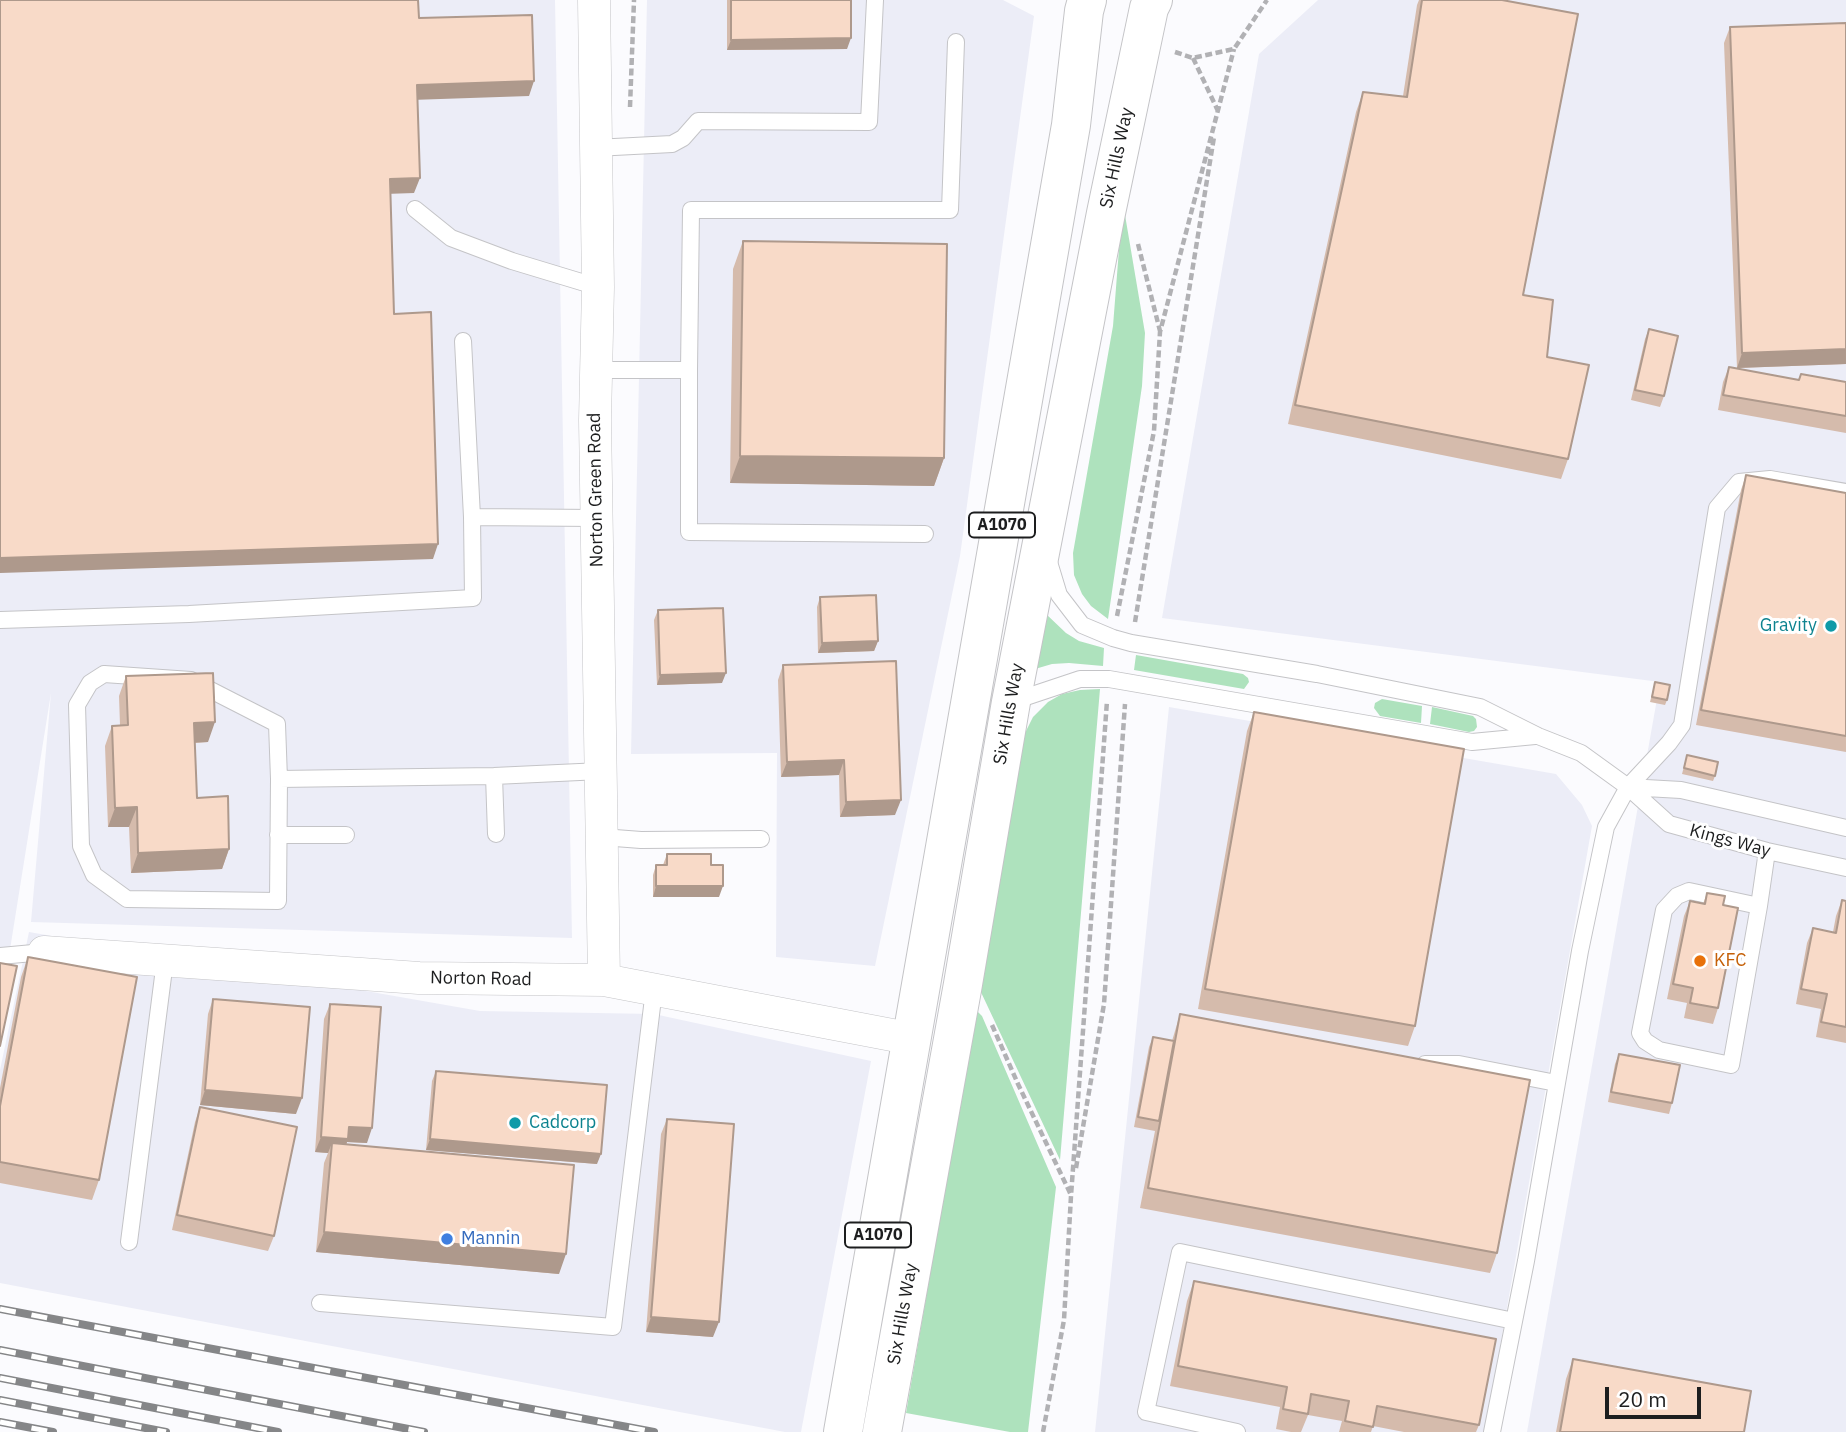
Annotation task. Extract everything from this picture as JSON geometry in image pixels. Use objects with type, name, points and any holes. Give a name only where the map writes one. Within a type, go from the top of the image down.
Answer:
[{"type":"main road","name":"Six Hills Way","points":[[882,1432],[1042,537],[1114,174],[1153,0]]},
{"type":"main road","name":"A1070","points":[[843,1432],[1071,125],[1083,4]]},
{"type":"street","name":"Norton Green Road","points":[[594,0],[598,286],[596,518],[604,980]]},
{"type":"street","name":"Norton Road","points":[[44,953],[419,978],[604,980],[913,1039]]},
{"type":"lane","points":[[595,148],[672,144],[683,138],[698,121],[869,122],[875,0]]},
{"type":"lane","points":[[925,534],[689,532],[691,210],[950,210],[956,42]]},
{"type":"lane","points":[[415,209],[451,238],[512,261],[598,286]]},
{"type":"lane","points":[[0,620],[189,614],[473,598],[472,517],[463,341]]},
{"type":"lane","points":[[596,370],[689,370]]},
{"type":"lane","points":[[1492,1432],[1529,1247],[1556,1083],[1605,827],[1628,787],[1682,725],[1717,508],[1739,482],[1770,479],[1846,492]]},
{"type":"lane","points":[[472,517],[596,518]]},
{"type":"lane","name":"Kings Way","points":[[1042,537],[1059,595],[1082,625],[1113,638],[1317,674],[1480,707],[1538,736],[1581,753],[1628,787],[1670,824],[1768,851],[1846,868]]},
{"type":"lane","points":[[104,674],[191,680],[276,724],[279,779],[278,901],[127,899],[94,875],[81,846],[77,705],[90,683],[104,674]]},
{"type":"lane","points":[[1011,702],[1080,679],[1109,679],[1472,742],[1538,736]]},
{"type":"lane","points":[[279,779],[494,776],[601,771]]},
{"type":"lane","points":[[494,776],[496,834]]},
{"type":"lane","points":[[1628,787],[1681,790],[1846,828]]},
{"type":"lane","points":[[278,835],[346,835]]},
{"type":"lane","points":[[602,837],[761,839]]},
{"type":"lane","points":[[1759,906],[1689,891],[1677,896],[1664,910],[1640,1033],[1645,1041],[1659,1050],[1731,1065],[1759,906],[1768,851]]},
{"type":"lane","points":[[0,956],[44,953]]},
{"type":"lane","points":[[129,1242],[165,961]]},
{"type":"lane","points":[[320,1303],[613,1327],[654,990]]},
{"type":"lane","points":[[1424,1064],[1459,1064],[1556,1083]]},
{"type":"lane","points":[[1237,1432],[1146,1412],[1180,1252],[1514,1321]]},
{"type":"path","points":[[629,146],[634,0]]},
{"type":"path","points":[[1171,50],[1193,58],[1234,49],[1267,0]]},
{"type":"path","points":[[1193,58],[1219,110]]},
{"type":"path","points":[[963,984],[982,1003],[1017,1084],[1071,1196],[1064,1320],[1043,1432]]},
{"type":"shaded area","points":[[0,0],[555,0],[572,938],[31,922],[51,693],[0,1012]]},
{"type":"shaded area","points":[[647,0],[1003,0],[1034,16],[960,556],[875,966],[776,957],[777,753],[631,754]]},
{"type":"shaded area","points":[[1318,0],[1846,0],[1846,1432],[1527,1432],[1660,682],[1162,618],[1259,54]]},
{"type":"shaded area","points":[[1169,707],[1556,774],[1582,805],[1592,826],[1485,1432],[1095,1432]]},
{"type":"shaded area","points":[[29,932],[480,1011],[654,1014],[871,1061],[801,1432],[785,1432],[0,1283],[0,1070]]},
{"type":"green space","points":[[1122,211],[1125,215],[1145,333],[1142,386],[1108,619],[1091,606],[1082,594],[1074,575],[1073,553],[1113,326]]},
{"type":"green space","points":[[1045,613],[1079,641],[1104,648],[1103,666],[1069,663],[1035,669]]},
{"type":"green space","points":[[1136,655],[1243,674],[1249,682],[1244,689],[1134,670]]},
{"type":"green space","points":[[1100,689],[1060,1160],[979,988],[1025,733],[1033,717],[1048,702],[1062,694]]},
{"type":"green space","points":[[1382,699],[1422,706],[1421,723],[1380,716],[1374,708],[1375,703]]},
{"type":"green space","points":[[1432,707],[1473,716],[1477,727],[1469,732],[1430,724]]},
{"type":"green space","points":[[976,1010],[982,1016],[1056,1187],[1028,1432],[1010,1432],[906,1413]]},
{"type":"building","points":[[0,0],[418,0],[419,18],[532,15],[534,81],[417,85],[420,178],[390,179],[394,314],[431,312],[438,544],[0,558]]},
{"type":"building","points":[[731,0],[851,0],[851,38],[731,40]]},
{"type":"building","points":[[1422,0],[1502,0],[1578,14],[1523,295],[1553,300],[1547,357],[1589,365],[1568,459],[1295,405],[1363,92],[1407,97]]},
{"type":"building","points":[[1846,23],[1846,349],[1742,353],[1730,27]]},
{"type":"building","points":[[743,241],[947,244],[944,458],[740,456]]},
{"type":"building","points":[[1649,329],[1678,336],[1664,396],[1635,390]]},
{"type":"building","points":[[1729,367],[1799,380],[1801,374],[1846,382],[1846,416],[1723,395]]},
{"type":"building","points":[[1746,475],[1846,493],[1846,736],[1701,710]]},
{"type":"building","points":[[876,595],[878,641],[822,643],[820,597]]},
{"type":"building","points":[[723,608],[726,673],[660,675],[658,610]]},
{"type":"building","points":[[896,661],[901,800],[846,802],[844,760],[787,762],[783,665]]},
{"type":"building","points":[[213,673],[215,722],[194,723],[197,798],[228,796],[229,849],[138,853],[137,807],[115,808],[112,726],[128,725],[126,676]]},
{"type":"building","points":[[1655,682],[1670,685],[1667,700],[1652,697]]},
{"type":"building","points":[[1254,712],[1464,749],[1415,1026],[1205,989]]},
{"type":"building","points":[[1687,755],[1718,762],[1715,776],[1684,768]]},
{"type":"building","points":[[667,854],[711,854],[711,865],[723,865],[723,886],[656,886],[656,865],[667,865]]},
{"type":"building","name":"KFC","points":[[1707,893],[1725,896],[1723,905],[1738,908],[1718,1008],[1690,1003],[1693,988],[1673,984],[1690,901],[1705,904]]},
{"type":"building","points":[[1842,900],[1846,901],[1846,1027],[1821,1022],[1827,994],[1801,989],[1813,928],[1836,933]]},
{"type":"building","points":[[28,957],[137,977],[99,1180],[0,1162],[0,1106]]},
{"type":"building","points":[[0,963],[17,966],[0,1046]]},
{"type":"building","points":[[213,999],[310,1007],[302,1098],[205,1090]]},
{"type":"building","points":[[330,1004],[381,1007],[372,1128],[349,1127],[348,1139],[321,1137]]},
{"type":"building","points":[[1180,1014],[1530,1080],[1497,1253],[1148,1188]]},
{"type":"building","points":[[1153,1037],[1174,1041],[1159,1121],[1138,1117]]},
{"type":"building","points":[[1619,1054],[1680,1065],[1672,1103],[1611,1092]]},
{"type":"building","name":"Cadcorp","points":[[436,1071],[607,1085],[601,1154],[430,1139]]},
{"type":"building","points":[[200,1107],[297,1127],[274,1236],[177,1215]]},
{"type":"building","points":[[667,1119],[734,1124],[719,1322],[651,1317]]},
{"type":"building","points":[[332,1143],[574,1165],[566,1254],[324,1232]]},
{"type":"building","points":[[1194,1281],[1496,1339],[1479,1425],[1377,1406],[1373,1427],[1345,1421],[1349,1401],[1311,1394],[1308,1414],[1283,1409],[1287,1387],[1178,1366]]},
{"type":"building","points":[[1573,1359],[1751,1391],[1744,1432],[1560,1432]]},
{"type":"railway","points":[[0,1309],[654,1432]]},
{"type":"railway","points":[[0,1350],[424,1432]]},
{"type":"railway","points":[[0,1378],[278,1432]]},
{"type":"railway","points":[[0,1400],[166,1432]]},
{"type":"railway","points":[[0,1422],[53,1432]]},
{"type":"place","name":"Gravity","points":[[1831,626]]},
{"type":"place","name":"KFC","points":[[1700,961]]},
{"type":"place","name":"Cadcorp","points":[[515,1123]]},
{"type":"place","name":"Mannin","points":[[447,1239]]}]
